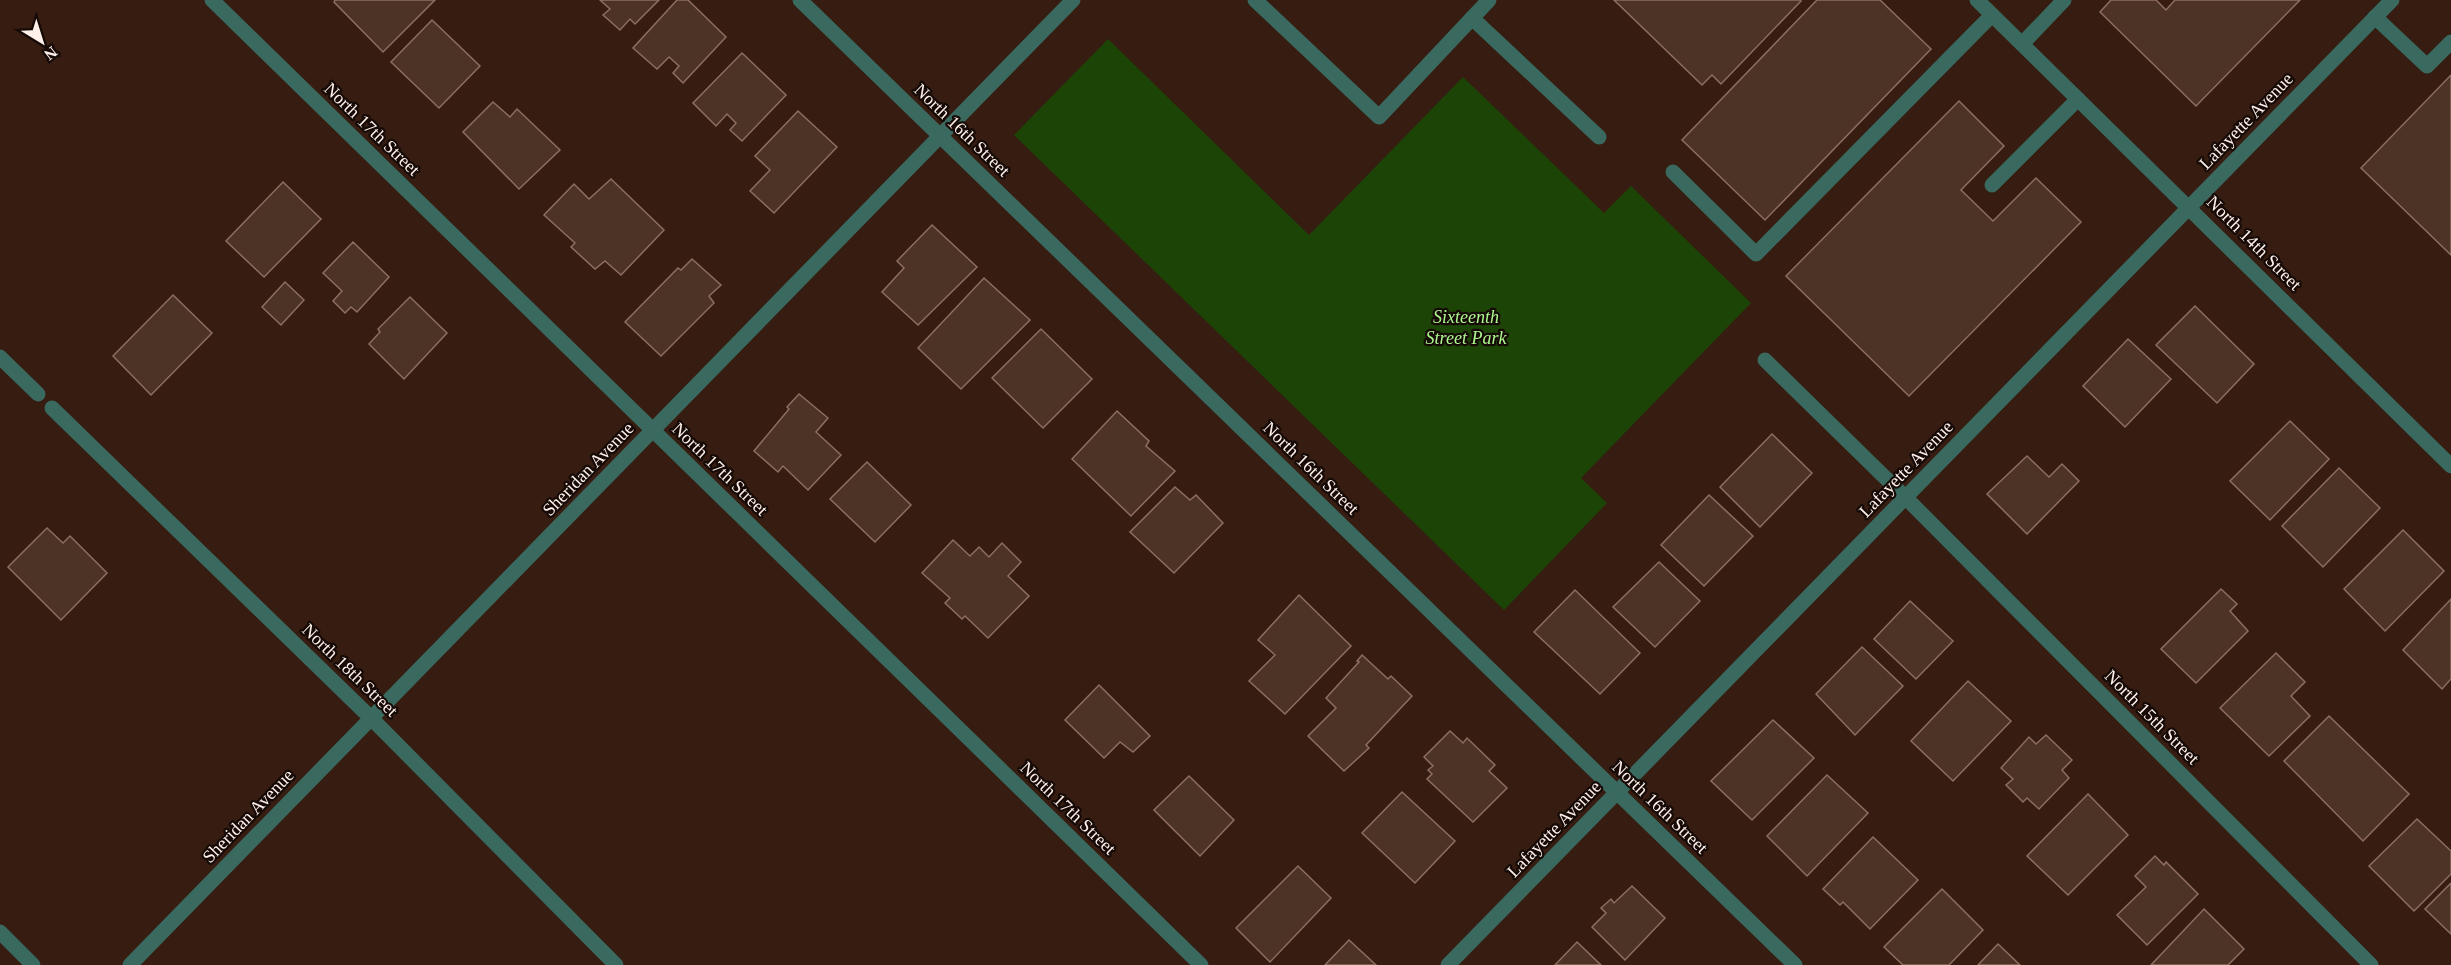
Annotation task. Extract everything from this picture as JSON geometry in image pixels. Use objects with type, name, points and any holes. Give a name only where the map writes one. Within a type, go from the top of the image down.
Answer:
[{"type":"street","name":"North 17th Street","points":[[212,0],[1201,965]]},
{"type":"street","name":"North 16th Street","points":[[800,0],[1795,965]]},
{"type":"street","name":"Sheridan Avenue","points":[[130,965],[1073,0]]},
{"type":"street","points":[[1255,0],[1379,117],[1490,0]]},
{"type":"street","name":"North 14th Street","points":[[1977,0],[2451,466]]},
{"type":"street","points":[[2022,44],[2064,0]]},
{"type":"street","name":"Lafayette Avenue","points":[[1448,965],[2392,0]]},
{"type":"street","points":[[1673,172],[1756,254],[1992,15]]},
{"type":"street","points":[[2375,17],[2427,66],[2451,42]]},
{"type":"street","points":[[1473,18],[1599,137]]},
{"type":"street","points":[[1992,185],[2078,99]]},
{"type":"street","points":[[0,357],[38,394]]},
{"type":"street","name":"North 15th Street","points":[[1765,360],[1905,497],[2371,965]]},
{"type":"street","name":"North 18th Street","points":[[52,408],[371,718],[616,965]]},
{"type":"street","points":[[0,932],[33,965]]},
{"type":"green space","name":"Sixteenth Street Park","points":[[1108,39],[1309,235],[1463,77],[1604,213],[1631,186],[1751,303],[1581,478],[1607,503],[1504,610],[1014,135]]},
{"type":"building","points":[[335,0],[435,0],[383,52],[334,2]]},
{"type":"building","points":[[600,0],[659,0],[635,24],[630,19],[620,30],[603,15],[610,9]]},
{"type":"building","points":[[677,0],[688,0],[726,37],[683,83],[673,73],[679,66],[669,57],[657,69],[633,48]]},
{"type":"building","points":[[1614,0],[1801,1],[1721,84],[1712,75],[1702,85]]},
{"type":"building","points":[[1817,0],[1880,0],[1931,49],[1765,220],[1682,140]]},
{"type":"building","points":[[2111,0],[2156,0],[2166,10],[2175,0],[2300,0],[2196,106],[2100,12]]},
{"type":"building","points":[[432,20],[480,66],[439,108],[391,62]]},
{"type":"building","points":[[742,53],[786,95],[742,141],[730,130],[736,123],[727,114],[716,126],[693,103]]},
{"type":"building","points":[[2451,75],[2451,255],[2361,168]]},
{"type":"building","points":[[1959,101],[2004,146],[1961,190],[1993,221],[2036,178],[2081,222],[1909,396],[1786,276]]},
{"type":"building","points":[[493,102],[510,117],[517,109],[560,150],[519,189],[463,132]]},
{"type":"building","points":[[798,111],[837,147],[774,213],[750,191],[770,170],[755,156]]},
{"type":"building","points":[[611,179],[664,230],[621,275],[605,261],[595,269],[571,247],[575,243],[544,215],[574,184],[589,199]]},
{"type":"building","points":[[283,182],[321,219],[264,277],[226,241]]},
{"type":"building","points":[[932,225],[977,267],[918,325],[882,292],[904,268],[897,261]]},
{"type":"building","points":[[353,242],[389,277],[357,312],[351,307],[345,313],[333,301],[342,291],[323,273]]},
{"type":"building","points":[[692,259],[721,285],[709,296],[714,303],[661,356],[625,322],[678,268],[681,270]]},
{"type":"building","points":[[984,278],[1030,320],[961,389],[918,348]]},
{"type":"building","points":[[285,282],[304,300],[281,325],[262,307]]},
{"type":"building","points":[[173,295],[212,333],[151,395],[113,356]]},
{"type":"building","points":[[410,297],[447,333],[404,379],[369,344],[380,332],[378,329]]},
{"type":"building","points":[[2195,306],[2254,364],[2217,403],[2156,345]]},
{"type":"building","points":[[1041,329],[1092,379],[1043,428],[992,378]]},
{"type":"building","points":[[2128,339],[2171,379],[2125,427],[2083,386]]},
{"type":"building","points":[[799,394],[828,418],[816,432],[841,455],[808,490],[783,466],[778,472],[754,451]]},
{"type":"building","points":[[1117,411],[1149,441],[1146,446],[1175,471],[1131,516],[1072,459]]},
{"type":"building","points":[[2290,421],[2329,459],[2270,520],[2230,481]]},
{"type":"building","points":[[1772,434],[1812,473],[1760,527],[1720,487]]},
{"type":"building","points":[[2027,456],[2049,477],[2062,464],[2079,481],[2027,534],[1987,494]]},
{"type":"building","points":[[867,462],[911,505],[875,542],[830,499]]},
{"type":"building","points":[[2339,468],[2380,508],[2323,567],[2282,526]]},
{"type":"building","points":[[1175,487],[1190,500],[1196,495],[1223,523],[1174,573],[1130,532]]},
{"type":"building","points":[[1709,495],[1753,536],[1704,586],[1661,545]]},
{"type":"building","points":[[47,528],[63,543],[70,536],[107,573],[61,620],[8,567]]},
{"type":"building","points":[[2403,530],[2444,571],[2385,631],[2344,589]]},
{"type":"building","points":[[953,540],[970,556],[979,547],[989,557],[1002,543],[1021,562],[1008,576],[1029,596],[988,638],[965,616],[962,619],[945,603],[950,598],[922,573]]},
{"type":"building","points":[[1659,562],[1700,601],[1655,647],[1613,607]]},
{"type":"building","points":[[2221,589],[2237,604],[2230,611],[2248,631],[2196,683],[2161,649]]},
{"type":"building","points":[[1575,590],[1640,653],[1600,694],[1534,632]]},
{"type":"building","points":[[1299,595],[1351,646],[1285,714],[1249,681],[1275,655],[1258,640]]},
{"type":"building","points":[[2451,599],[2451,679],[2442,689],[2403,650]]},
{"type":"building","points":[[1910,601],[1953,641],[1916,679],[1874,639]]},
{"type":"building","points":[[1862,647],[1903,686],[1855,735],[1816,694]]},
{"type":"building","points":[[2276,653],[2305,682],[2291,696],[2310,716],[2269,756],[2220,708]]},
{"type":"building","points":[[1362,655],[1388,679],[1391,676],[1412,696],[1366,745],[1369,748],[1344,771],[1308,736],[1336,708],[1326,698],[1359,662],[1357,661]]},
{"type":"building","points":[[1968,681],[2011,721],[1953,781],[1911,741]]},
{"type":"building","points":[[1099,685],[1150,736],[1133,752],[1120,742],[1104,758],[1065,720]]},
{"type":"building","points":[[2329,716],[2409,794],[2363,841],[2284,761]]},
{"type":"building","points":[[1773,720],[1814,758],[1752,820],[1711,781]]},
{"type":"building","points":[[1450,731],[1463,743],[1467,738],[1495,765],[1489,771],[1507,788],[1473,822],[1427,779],[1432,774],[1428,770],[1433,766],[1424,757]]},
{"type":"building","points":[[2046,735],[2072,760],[2062,770],[2069,778],[2039,809],[2027,798],[2023,802],[2006,785],[2013,779],[2001,768],[2029,737],[2036,744]]},
{"type":"building","points":[[1827,775],[1868,813],[1807,876],[1767,836]]},
{"type":"building","points":[[1189,776],[1234,820],[1200,856],[1154,810]]},
{"type":"building","points":[[1402,792],[1455,841],[1415,883],[1362,833]]},
{"type":"building","points":[[2088,794],[2128,835],[2068,895],[2027,856]]},
{"type":"building","points":[[2417,819],[2451,851],[2451,874],[2414,911],[2369,866]]},
{"type":"building","points":[[1873,837],[1918,880],[1870,929],[1843,902],[1840,905],[1823,889]]},
{"type":"building","points":[[2155,856],[2164,865],[2166,862],[2198,894],[2147,945],[2117,915],[2146,887],[2135,876]]},
{"type":"building","points":[[1298,866],[1331,898],[1270,962],[1236,928]]},
{"type":"building","points":[[2451,883],[2451,934],[2425,909]]},
{"type":"building","points":[[1632,886],[1665,918],[1625,960],[1592,927],[1606,913],[1601,908],[1611,899],[1614,903]]},
{"type":"building","points":[[1942,889],[1983,930],[1949,965],[1903,965],[1884,947]]},
{"type":"building","points":[[2204,909],[2244,949],[2228,965],[2151,965]]},
{"type":"building","points":[[1349,940],[1376,965],[1325,965]]},
{"type":"building","points":[[1577,942],[1601,965],[1555,965]]},
{"type":"building","points":[[1998,944],[2020,965],[1978,965]]}]
